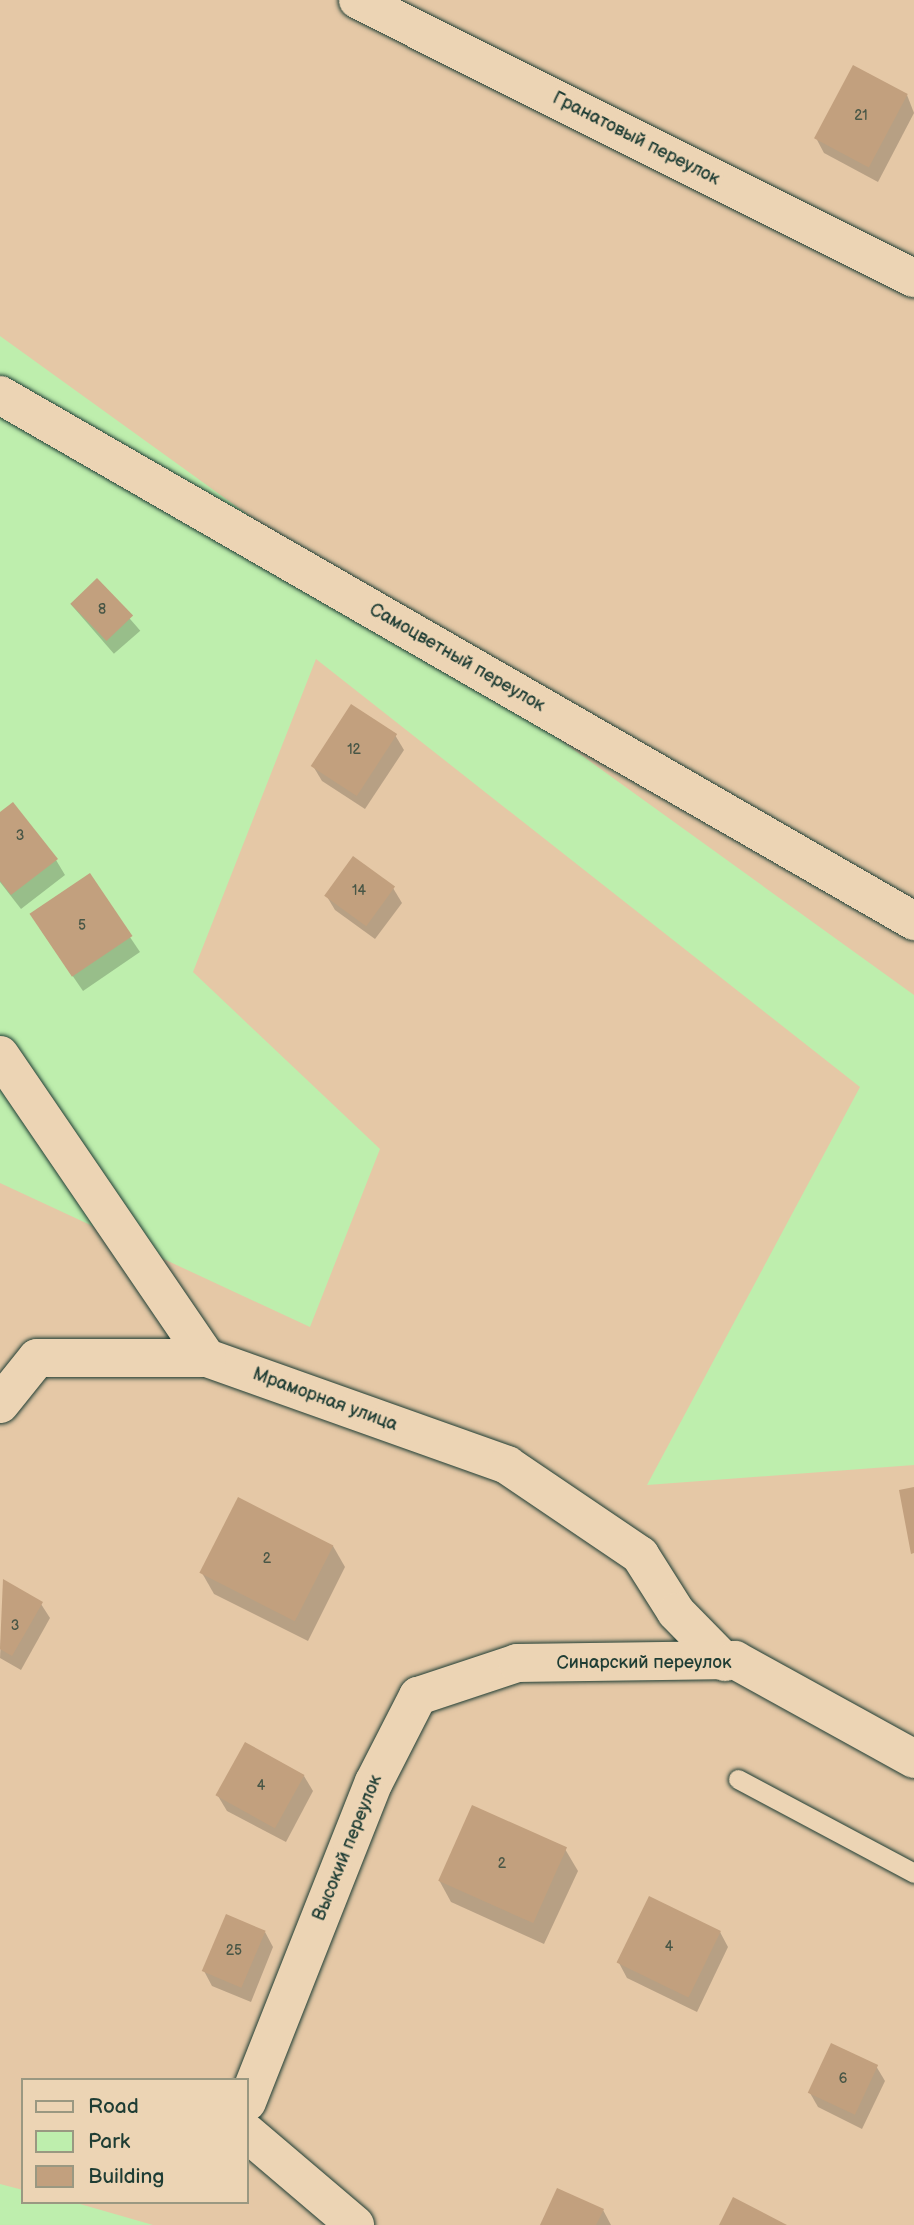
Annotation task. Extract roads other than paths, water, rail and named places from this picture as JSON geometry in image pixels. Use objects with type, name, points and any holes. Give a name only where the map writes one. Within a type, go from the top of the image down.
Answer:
[{"type":"street","name":"Гранатовый переулок","points":[[358,0],[914,278]]},
{"type":"street","name":"Самоцветный переулок","points":[[0,395],[914,920]]},
{"type":"street","points":[[0,1055],[207,1358]]},
{"type":"street","name":"Мраморная улица","points":[[0,1404],[37,1358],[207,1358],[507,1465],[640,1555],[676,1612],[725,1662]]},
{"type":"street","name":"Синарский переулок","points":[[517,1663],[735,1660],[914,1759]]},
{"type":"street","name":"Высокий переулок","points":[[248,2099],[374,1782],[418,1696],[517,1663]]},
{"type":"street","points":[[248,2134],[355,2225]]},
{"type":"lane","points":[[738,1779],[914,1873]]}]
